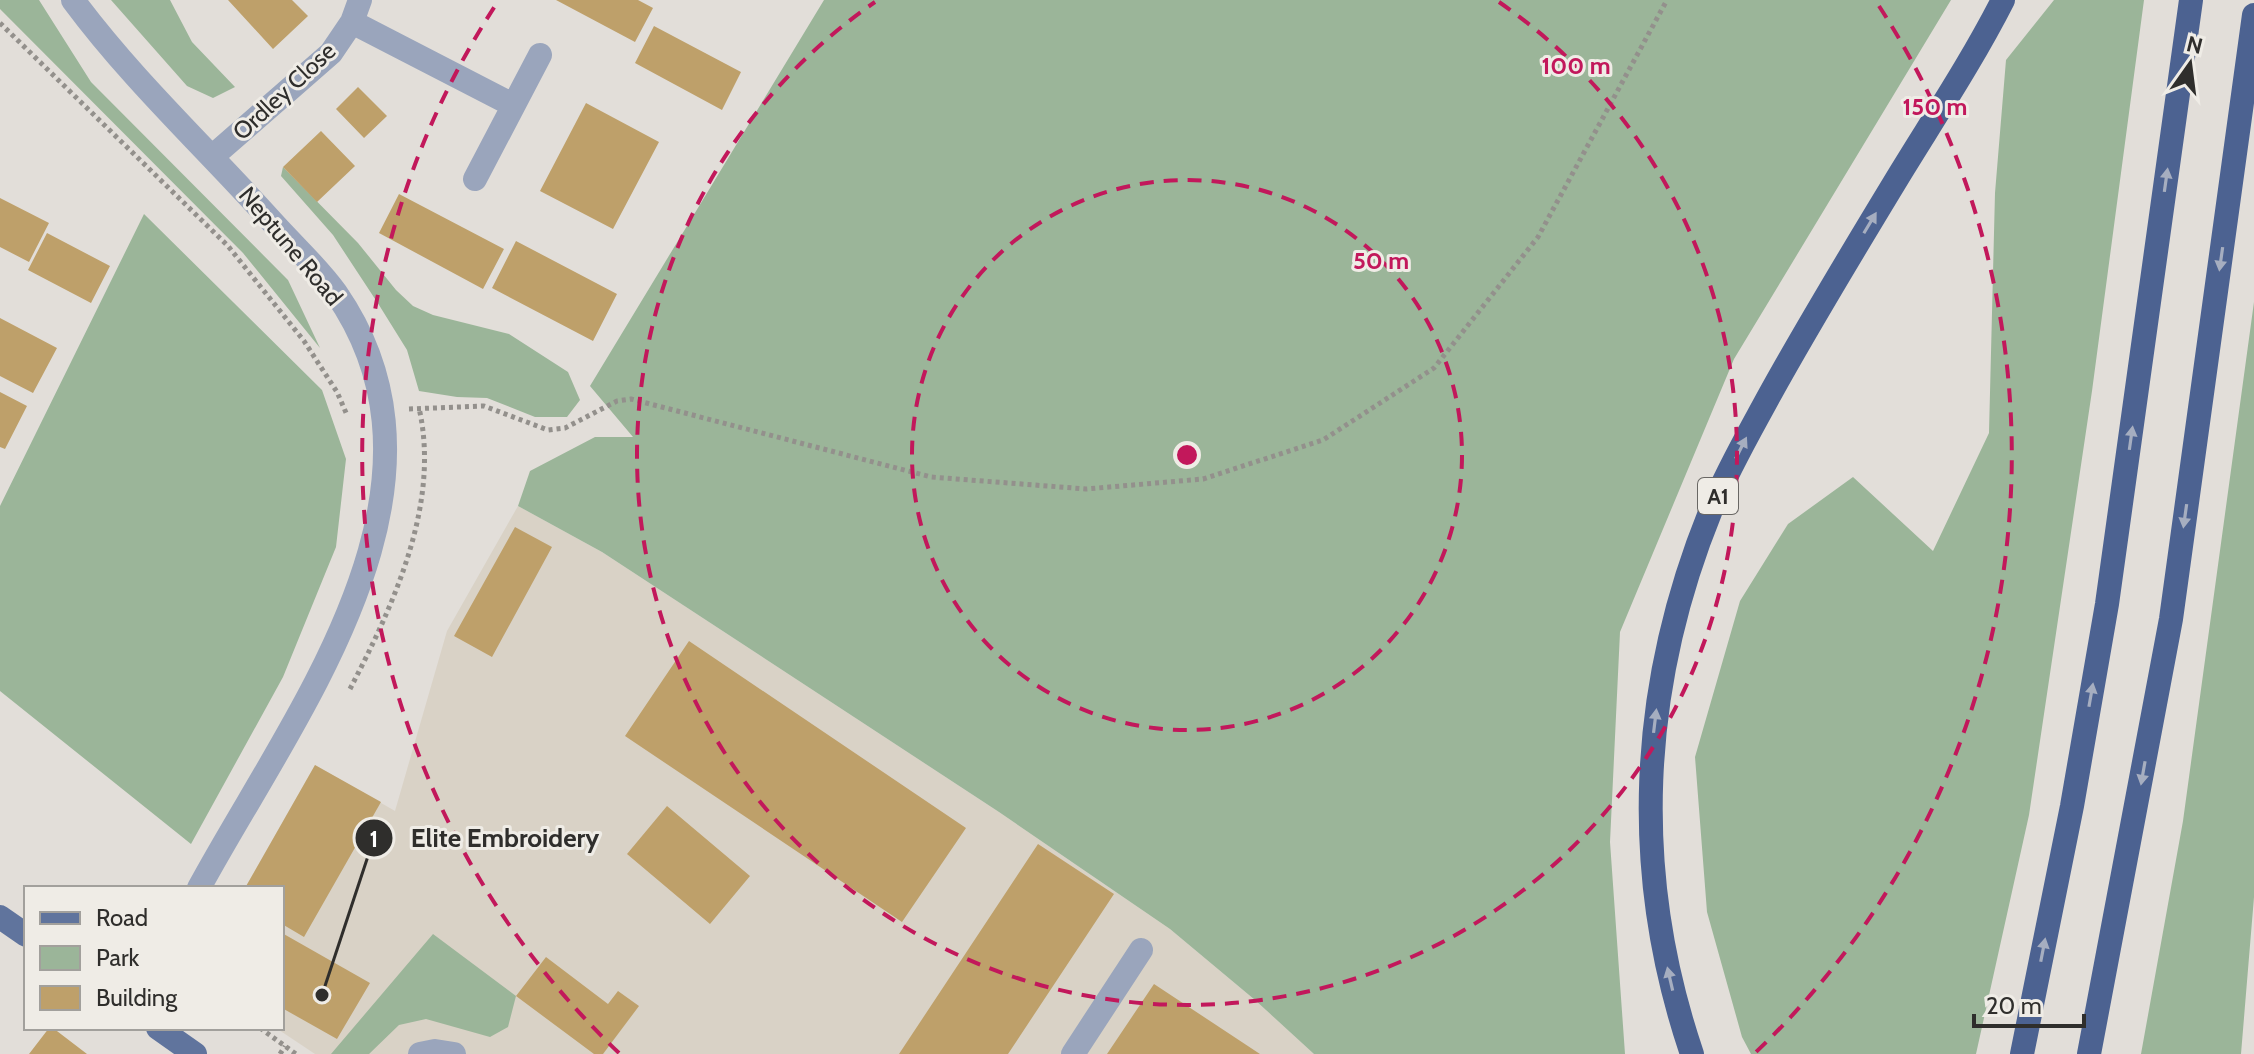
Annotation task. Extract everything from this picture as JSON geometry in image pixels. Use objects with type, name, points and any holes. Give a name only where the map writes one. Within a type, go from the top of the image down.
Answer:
[{"type":"highway","name":"A1","points":[[1692,1054],[1678,1013],[1661,941],[1652,868],[1649,794],[1655,720],[1667,647],[1686,576],[1712,507],[1791,357],[2003,0]]},
{"type":"highway","points":[[2022,1054],[2072,806],[2107,604],[2191,0]]},
{"type":"highway","points":[[2089,1054],[2171,619],[2254,15]]},
{"type":"main road","points":[[0,917],[24,934]]},
{"type":"main road","points":[[161,1030],[195,1054]]},
{"type":"street","name":"Neptune Road","points":[[73,0],[133,72],[335,292],[357,330],[384,411],[383,498],[371,546],[347,617],[287,739],[200,886]]},
{"type":"street","name":"Ordley Close","points":[[213,156],[331,53],[356,11],[513,105]]},
{"type":"street","points":[[475,179],[540,55]]},
{"type":"street","points":[[1073,1054],[1141,950]]},
{"type":"street","points":[[420,1054],[435,1051],[454,1054]]},
{"type":"path","points":[[0,23],[228,246],[304,341],[337,392],[346,415],[484,406],[548,430],[565,428],[617,401],[631,399],[931,477],[1086,489],[1203,479],[1323,440],[1434,368],[1538,237],[1667,0]]},
{"type":"path","points":[[263,1030],[296,1054]]},
{"type":"path","points":[[280,1054],[285,1046]]},
{"type":"shaded area","points":[[518,506],[602,552],[999,812],[1170,929],[1314,1054],[315,1054],[279,1030],[284,1030],[284,886],[246,886],[315,765],[395,811],[447,631]]},
{"type":"green space","points":[[0,0],[39,0],[91,82],[288,280],[320,348],[243,253],[0,9]]},
{"type":"green space","points":[[111,0],[170,0],[192,42],[235,87],[213,98],[187,86]]},
{"type":"green space","points":[[824,0],[1951,0],[1734,359],[1620,632],[1610,842],[1625,1054],[1314,1054],[1170,929],[999,812],[602,552],[518,506],[530,471],[595,437],[633,437],[590,386]]},
{"type":"green space","points":[[2054,0],[2144,0],[2092,391],[2029,815],[1976,1054],[1751,1054],[1742,1037],[1707,912],[1695,757],[1740,601],[1788,524],[1853,477],[1933,551],[1989,433],[1995,193],[2006,60]]},
{"type":"green space","points":[[283,167],[358,243],[413,306],[433,315],[509,334],[568,372],[580,400],[567,417],[535,417],[487,398],[419,391],[407,350],[333,235],[281,176]]},
{"type":"green space","points":[[144,214],[322,390],[346,459],[336,547],[283,677],[191,844],[0,691],[0,506]]},
{"type":"green space","points":[[2254,302],[2254,897],[2241,1054],[2141,1054],[2183,821]]},
{"type":"green space","points":[[433,934],[516,996],[508,1027],[490,1037],[426,1019],[399,1025],[369,1054],[331,1054]]},
{"type":"building","points":[[228,0],[292,0],[308,16],[273,49]]},
{"type":"building","points":[[556,0],[638,0],[653,8],[635,42]]},
{"type":"building","points":[[654,26],[741,72],[722,110],[635,63]]},
{"type":"building","points":[[358,87],[387,116],[364,138],[336,109]]},
{"type":"building","points":[[586,103],[659,142],[613,229],[540,191]]},
{"type":"building","points":[[321,131],[355,166],[317,202],[283,167]]},
{"type":"building","points":[[399,194],[504,249],[483,289],[379,233]]},
{"type":"building","points":[[0,198],[49,223],[29,262],[0,247]]},
{"type":"building","points":[[47,233],[110,266],[91,303],[28,270]]},
{"type":"building","points":[[516,241],[617,294],[593,341],[492,288]]},
{"type":"building","points":[[0,318],[57,348],[33,393],[0,376]]},
{"type":"building","points":[[0,392],[27,406],[5,449],[0,447]]},
{"type":"building","points":[[515,527],[552,547],[492,657],[454,636]]},
{"type":"building","points":[[689,641],[966,828],[902,922],[625,736]]},
{"type":"building","points":[[315,765],[381,802],[304,937],[284,925],[284,886],[246,886]]},
{"type":"building","points":[[667,806],[750,876],[710,924],[627,854]]},
{"type":"building","points":[[1038,844],[1114,894],[1008,1054],[899,1054]]},
{"type":"building","points":[[284,934],[370,983],[337,1039],[284,1009]]},
{"type":"building","points":[[546,957],[608,1004],[618,991],[639,1006],[603,1054],[594,1054],[516,996]]},
{"type":"building","points":[[1154,984],[1260,1054],[1107,1054]]},
{"type":"building","points":[[47,1030],[56,1030],[87,1054],[29,1054]]},
{"type":"place","name":"Elite Embroidery","points":[[322,995]]}]
